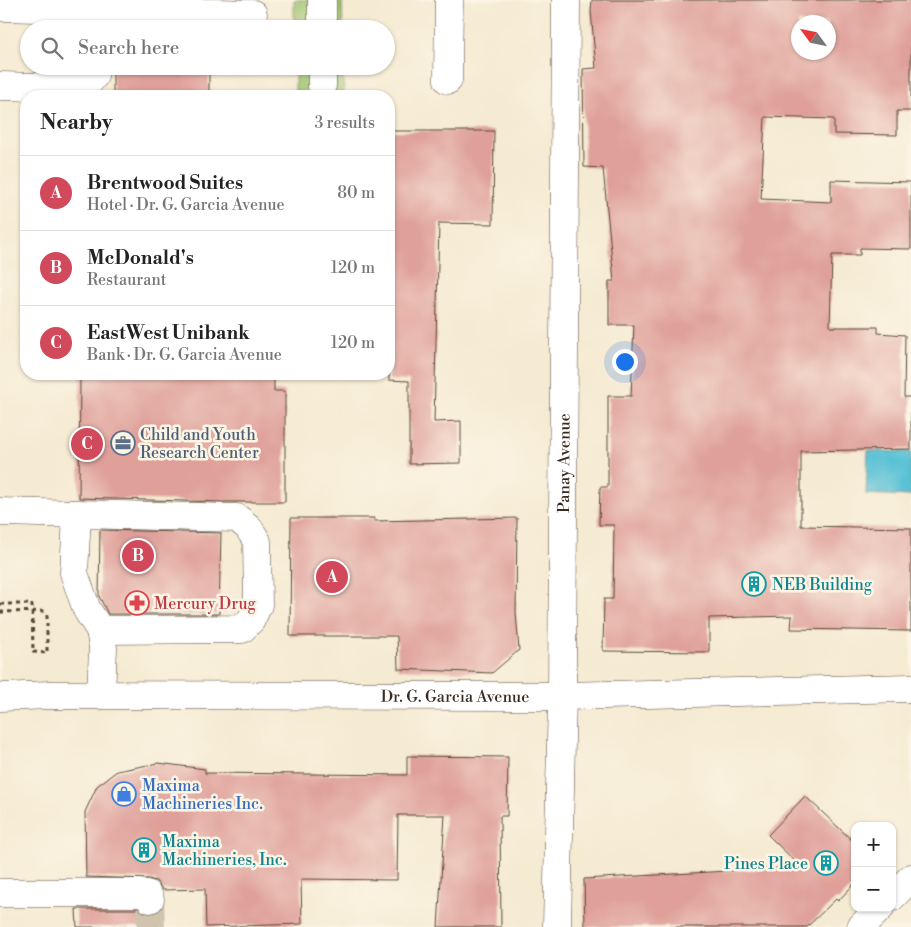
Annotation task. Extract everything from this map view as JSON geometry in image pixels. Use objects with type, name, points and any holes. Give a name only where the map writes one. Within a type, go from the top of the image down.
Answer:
[{"type":"street","points":[[322,0],[322,20]]},
{"type":"street","points":[[448,80],[449,0]]},
{"type":"street","name":"Panay Avenue","points":[[556,927],[562,696],[566,0]]},
{"type":"street","points":[[0,7],[93,19],[253,14]]},
{"type":"street","points":[[0,86],[75,88],[87,84],[94,75]]},
{"type":"street","points":[[0,512],[237,518],[248,527],[257,541],[258,605],[251,620],[242,629],[100,630]]},
{"type":"street","points":[[77,515],[74,573],[87,610],[100,630],[102,695]]},
{"type":"street","name":"Dr. G. Garcia Avenue","points":[[0,697],[102,695],[562,696],[911,688]]},
{"type":"street","points":[[896,893],[911,878]]},
{"type":"street","points":[[0,893],[140,893],[147,894],[150,899]]},
{"type":"street","points":[[861,927],[876,912]]},
{"type":"path","points":[[0,604],[32,604],[33,652],[47,653],[47,611],[0,612]]},
{"type":"green space","points":[[294,0],[342,0],[343,20],[294,20]]},
{"type":"green space","points":[[295,75],[343,75],[344,90],[295,90]]},
{"type":"water","points":[[868,451],[911,452],[911,496],[866,494]]},
{"type":"building","points":[[592,0],[911,0],[911,111],[897,111],[897,135],[834,134],[834,119],[765,117],[761,199],[831,202],[831,180],[911,182],[911,249],[860,248],[860,255],[832,255],[830,327],[878,327],[878,333],[905,335],[904,397],[911,397],[911,449],[801,451],[801,526],[911,528],[911,631],[791,629],[792,616],[709,618],[709,652],[603,651],[604,599],[613,599],[614,525],[599,525],[600,487],[608,487],[608,396],[631,396],[634,325],[609,325],[609,281],[614,281],[603,168],[584,167],[583,69],[596,68],[591,11]]},
{"type":"building","points":[[113,75],[209,75],[209,90],[113,90]]},
{"type":"building","points":[[395,131],[494,131],[493,224],[439,223],[434,422],[461,421],[461,463],[409,464],[409,381],[389,380],[395,380]]},
{"type":"building","points":[[80,380],[274,380],[274,391],[285,391],[285,502],[79,498]]},
{"type":"building","points":[[291,518],[374,518],[374,521],[517,518],[516,613],[519,650],[492,673],[398,669],[397,636],[290,636]]},
{"type":"building","points":[[100,530],[221,533],[219,614],[108,614],[99,596]]},
{"type":"building","points":[[407,756],[508,757],[507,816],[500,816],[501,927],[438,927],[445,815],[398,815],[397,880],[301,879],[302,924],[206,927],[205,889],[163,890],[156,881],[149,879],[86,877],[85,812],[97,786],[117,771],[158,763],[205,769],[205,773],[407,775]]},
{"type":"building","points":[[805,796],[851,839],[851,887],[807,927],[585,927],[584,879],[801,867],[768,835]]},
{"type":"building","points":[[76,909],[138,909],[150,915],[158,912],[158,927],[77,927]]},
{"type":"tunnel","points":[[150,899],[151,927]]},
{"type":"place","name":"Child and Youth Research Center","points":[[123,443]]},
{"type":"place","name":"EastWest Unibank","points":[[87,444]]},
{"type":"place","name":"McDonald's","points":[[138,556]]},
{"type":"place","name":"Brentwood Suites","points":[[332,577]]},
{"type":"place","name":"NEB Building","points":[[754,584]]},
{"type":"place","name":"Mercury Drug","points":[[137,603]]},
{"type":"place","name":"Maxima Machineries Inc.","points":[[124,794]]},
{"type":"place","name":"Maxima Machineries, Inc.","points":[[144,850]]},
{"type":"place","name":"Pines Place","points":[[826,863]]}]
